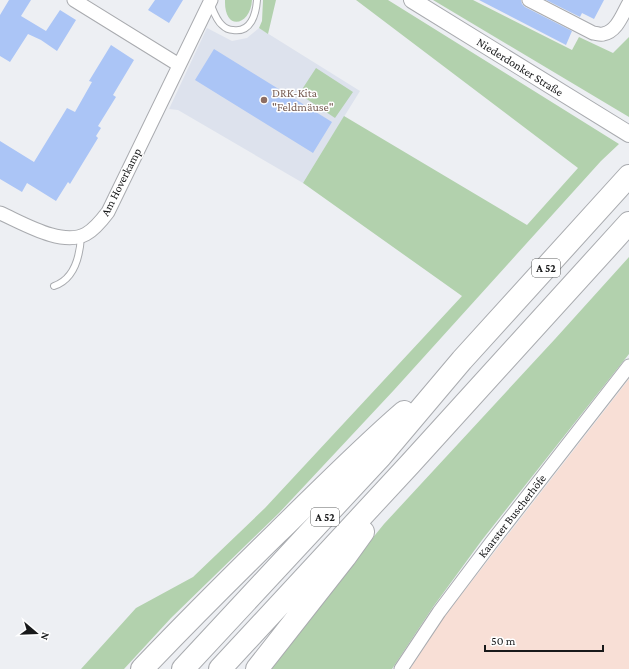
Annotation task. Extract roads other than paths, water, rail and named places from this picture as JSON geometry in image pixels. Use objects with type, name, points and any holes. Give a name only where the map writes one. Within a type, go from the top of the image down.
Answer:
[{"type":"highway","name":"A 52","points":[[183,669],[381,456],[462,360],[629,176]]},
{"type":"highway","name":"A 52","points":[[220,669],[410,464],[629,223]]},
{"type":"highway","points":[[142,669],[195,614],[366,446],[462,360]]},
{"type":"highway","points":[[256,669],[345,557],[410,464]]},
{"type":"street","points":[[74,0],[179,65]]},
{"type":"street","name":"Niederdonker Straße","points":[[412,0],[629,134]]},
{"type":"street","points":[[529,0],[593,33],[603,34],[611,31],[618,24],[629,2]]},
{"type":"street","name":"Am Hoverkamp","points":[[81,236],[93,229],[108,212],[210,1]]},
{"type":"street","points":[[0,213],[58,237],[66,238],[81,236]]},
{"type":"street","name":"Kaarster Buscherhöfe","points":[[401,669],[439,612],[629,366]]},
{"type":"lane","points":[[210,1],[223,26],[231,30],[238,31],[245,28],[252,21],[256,11],[257,0]]},
{"type":"lane","points":[[54,286],[62,283],[68,278],[74,268],[78,258],[81,236]]},
{"type":"place","name":"DRK-Kita \"Feldmäuse\"","points":[[264,100]]}]
